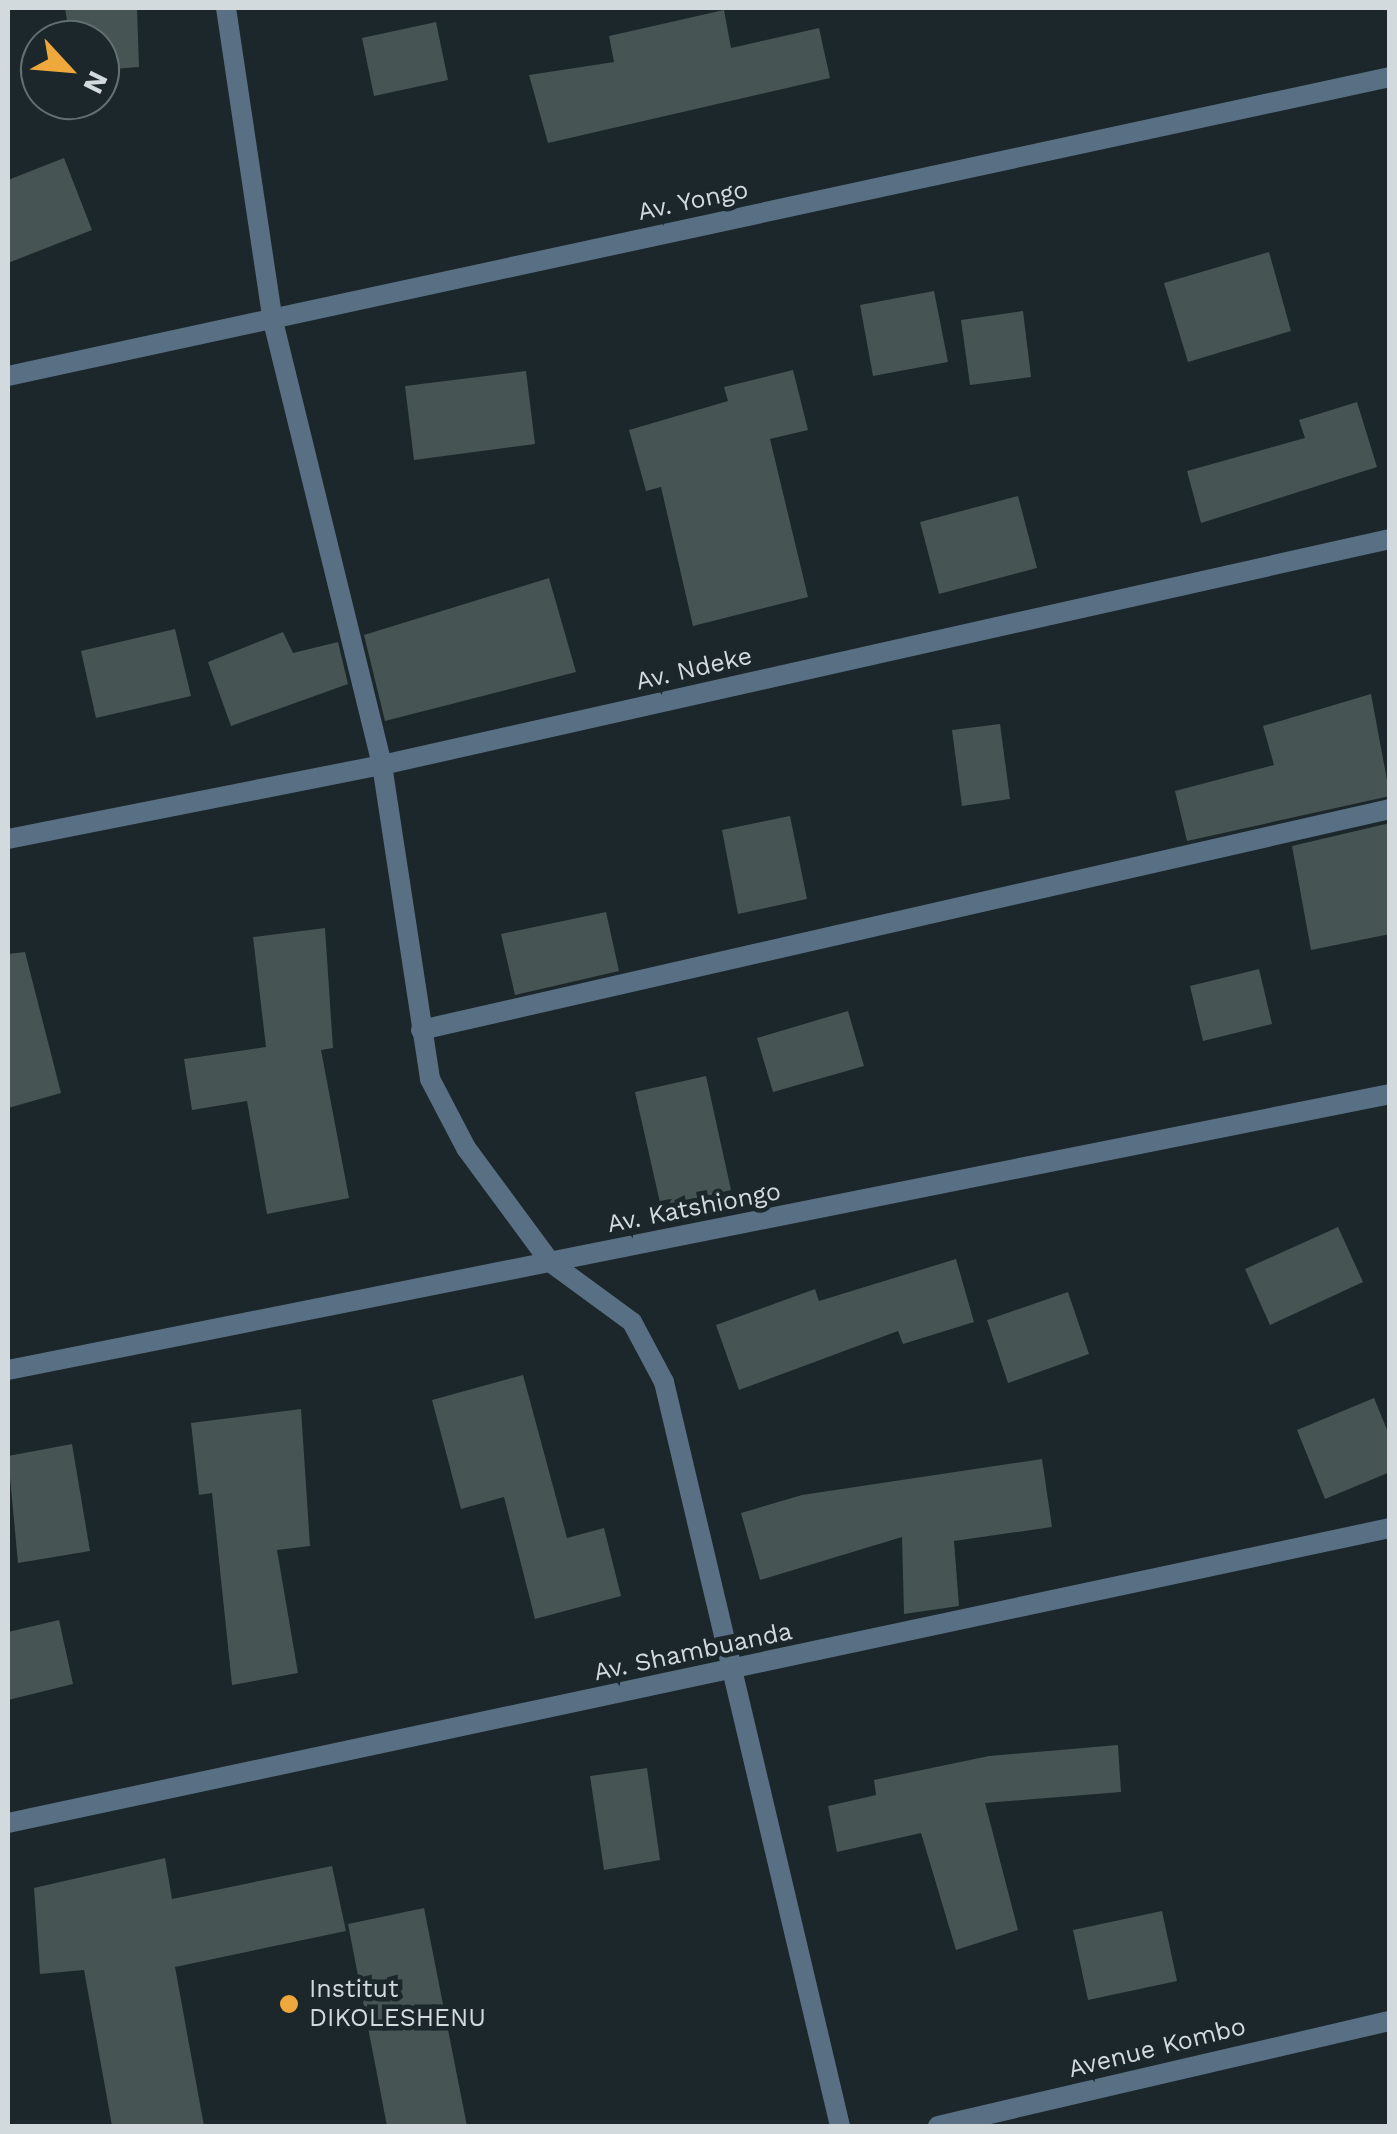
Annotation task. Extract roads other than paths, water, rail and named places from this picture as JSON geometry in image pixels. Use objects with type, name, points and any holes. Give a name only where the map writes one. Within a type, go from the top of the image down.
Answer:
[{"type":"street","points":[[226,8],[272,317],[382,765],[430,1079],[466,1148],[550,1262],[632,1322],[664,1382],[737,1669],[840,2126]]},
{"type":"street","name":"Av. Yongo","points":[[8,376],[1390,77]]},
{"type":"street","name":"Av. Ndeke","points":[[8,840],[382,765],[1390,539]]},
{"type":"street","points":[[421,1030],[1390,809]]},
{"type":"street","name":"Av. Katshiongo","points":[[8,1370],[1390,1094]]},
{"type":"street","name":"Av. Shambuanda","points":[[8,1823],[1390,1528]]},
{"type":"street","name":"Avenue Kombo","points":[[938,2126],[1390,2022]]},
{"type":"place","name":"Institut DIKOLESHENU","points":[[289,2004]]}]
